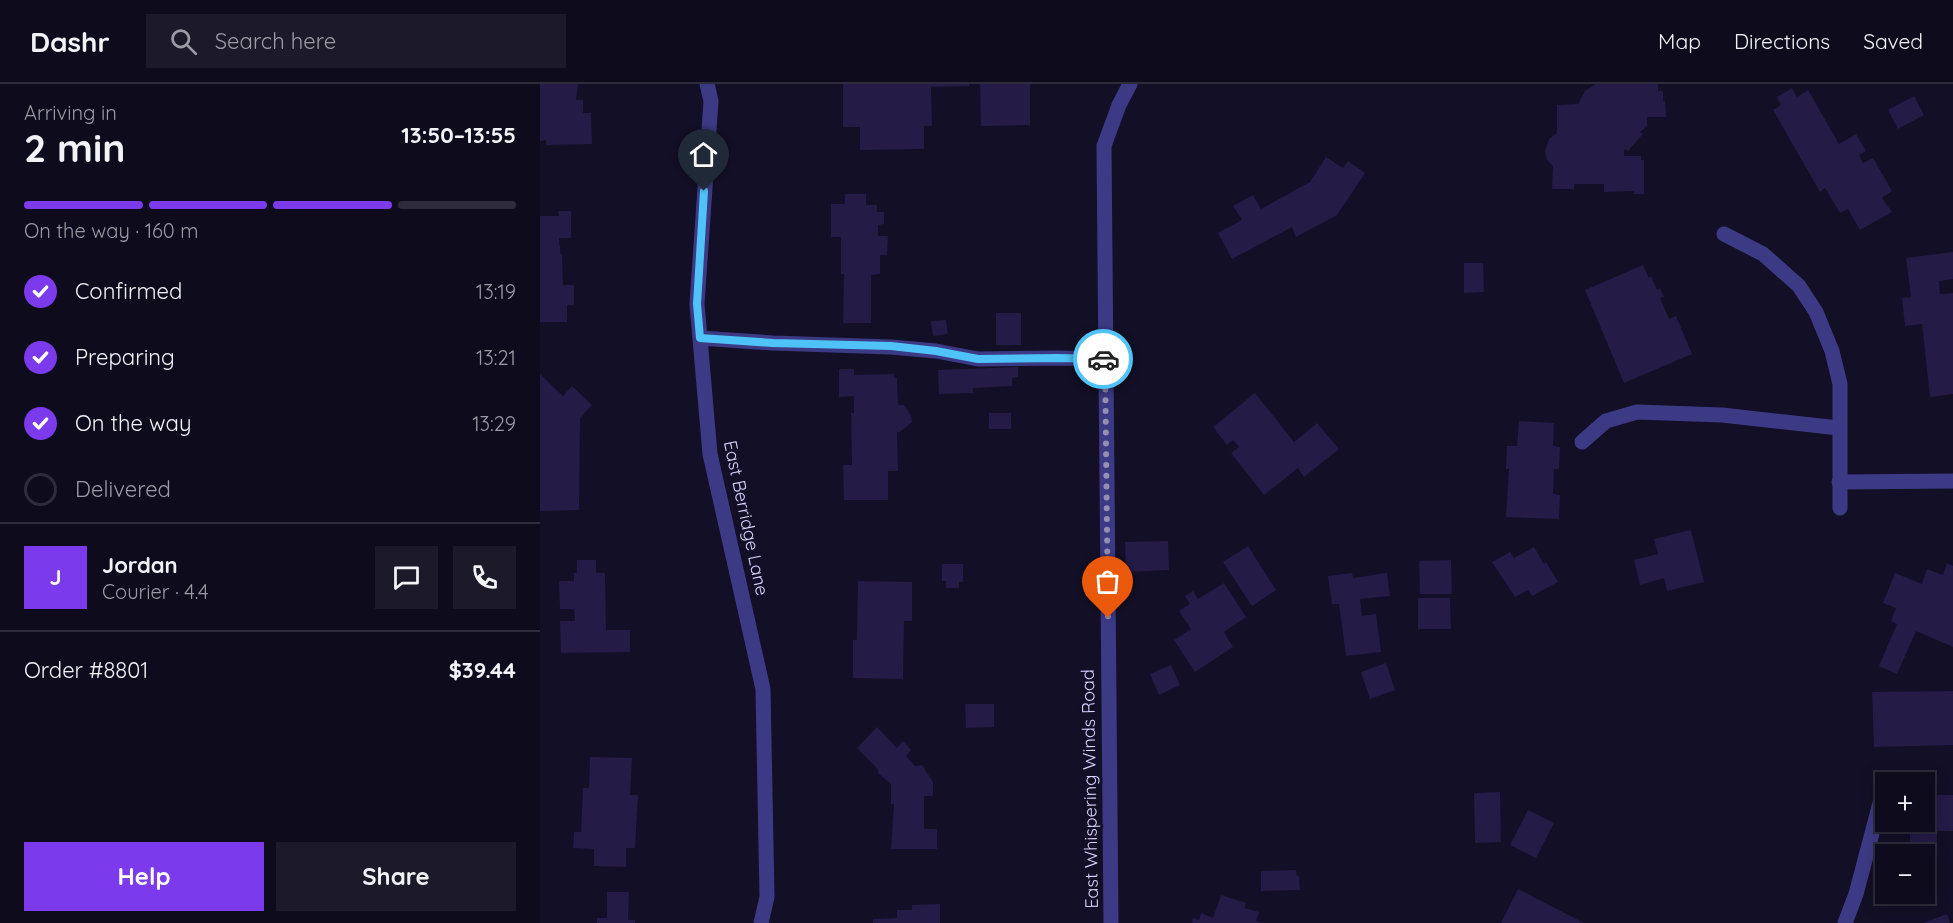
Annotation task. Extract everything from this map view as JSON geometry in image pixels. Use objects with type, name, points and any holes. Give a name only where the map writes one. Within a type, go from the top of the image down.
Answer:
[{"type":"street","name":"East Berridge Lane","points":[[707,84],[711,101],[697,304],[710,454],[763,689],[766,897],[761,923]]},
{"type":"street","name":"East Whispering Winds Road","points":[[1111,923],[1104,146],[1119,105],[1130,84]]},
{"type":"street","points":[[1724,234],[1763,254],[1799,286],[1816,312],[1833,351],[1840,384],[1840,508]]},
{"type":"street","points":[[700,338],[773,343],[891,346],[978,359],[1105,359]]},
{"type":"street","points":[[1582,442],[1606,421],[1637,412],[1722,415],[1839,428]]},
{"type":"street","points":[[1839,482],[1953,481]]},
{"type":"street","points":[[1845,923],[1856,894],[1875,822]]},
{"type":"building","points":[[540,84],[578,84],[576,100],[583,100],[583,113],[591,113],[592,144],[546,145],[546,140],[540,141]]},
{"type":"building","points":[[843,84],[969,84],[969,86],[931,87],[932,126],[924,126],[924,149],[860,150],[860,127],[843,127]]},
{"type":"building","points":[[980,84],[1030,84],[1030,125],[981,126]]},
{"type":"building","points":[[1596,84],[1658,84],[1658,91],[1663,91],[1666,117],[1647,117],[1647,126],[1640,132],[1643,134],[1628,151],[1624,150],[1624,156],[1641,156],[1641,160],[1644,160],[1644,194],[1634,194],[1634,191],[1604,192],[1604,184],[1574,184],[1574,189],[1552,189],[1553,166],[1547,160],[1545,151],[1549,139],[1557,133],[1557,105],[1578,104],[1585,91]]},
{"type":"building","points":[[1792,88],[1797,97],[1808,90],[1839,144],[1856,134],[1866,151],[1859,155],[1863,163],[1873,158],[1892,191],[1882,198],[1892,212],[1860,230],[1848,209],[1840,213],[1825,188],[1820,192],[1773,110],[1781,105],[1777,97]]},
{"type":"building","points":[[1914,96],[1924,115],[1898,129],[1888,110]]},
{"type":"building","points":[[1326,157],[1343,168],[1348,161],[1365,173],[1337,215],[1296,237],[1292,227],[1232,259],[1218,233],[1242,220],[1233,206],[1253,195],[1261,209],[1310,182]]},
{"type":"building","points":[[845,194],[866,194],[866,205],[877,205],[877,212],[884,212],[884,224],[878,225],[878,236],[888,236],[887,255],[880,255],[880,274],[871,275],[871,323],[843,323],[844,274],[841,274],[841,237],[831,237],[831,204],[845,204]]},
{"type":"building","points":[[558,211],[571,211],[571,238],[559,238],[559,245],[560,254],[562,254],[563,285],[574,285],[574,305],[567,305],[567,322],[540,322],[540,216],[559,216]]},
{"type":"building","points":[[1953,252],[1953,279],[1939,281],[1940,294],[1953,293],[1953,394],[1930,397],[1922,324],[1905,326],[1902,298],[1911,297],[1906,258]]},
{"type":"building","points":[[1464,263],[1483,263],[1484,292],[1464,293]]},
{"type":"building","points":[[1643,265],[1657,290],[1660,288],[1664,297],[1660,298],[1669,319],[1676,316],[1692,354],[1624,383],[1585,290]]},
{"type":"building","points":[[996,313],[1021,313],[1021,345],[996,345]]},
{"type":"building","points":[[946,320],[948,334],[933,336],[931,321]]},
{"type":"building","points":[[1018,367],[1018,377],[1012,378],[1012,386],[973,388],[973,393],[939,394],[938,370]]},
{"type":"building","points":[[839,369],[854,369],[854,375],[894,374],[894,378],[897,378],[898,405],[904,405],[912,422],[897,432],[898,471],[888,471],[888,500],[844,500],[843,465],[852,465],[851,413],[854,413],[854,396],[839,397]]},
{"type":"building","points":[[540,374],[563,396],[572,386],[592,405],[580,418],[579,510],[540,511]]},
{"type":"building","points":[[1255,393],[1294,442],[1317,423],[1339,449],[1304,477],[1298,468],[1264,495],[1231,453],[1239,447],[1233,440],[1227,445],[1213,427]]},
{"type":"building","points":[[989,413],[1011,413],[1011,429],[989,429]]},
{"type":"building","points":[[1519,421],[1554,423],[1553,446],[1560,447],[1559,469],[1554,469],[1553,494],[1560,495],[1559,519],[1506,517],[1509,469],[1506,469],[1507,446],[1517,446]]},
{"type":"building","points":[[1691,530],[1704,582],[1667,591],[1664,578],[1640,585],[1634,560],[1658,554],[1654,539]]},
{"type":"building","points":[[1168,541],[1169,570],[1126,572],[1125,542]]},
{"type":"building","points":[[1248,546],[1276,590],[1252,606],[1223,562]]},
{"type":"building","points":[[1534,547],[1558,582],[1532,596],[1528,590],[1515,597],[1492,562],[1510,552],[1514,558]]},
{"type":"building","points":[[577,560],[596,560],[596,573],[605,573],[606,630],[630,630],[630,652],[561,653],[560,621],[575,621],[574,609],[560,609],[559,581],[574,581],[574,573],[577,573]]},
{"type":"building","points":[[1451,560],[1452,594],[1420,594],[1419,561]]},
{"type":"building","points":[[1947,563],[1953,566],[1953,647],[1916,631],[1897,674],[1879,666],[1897,624],[1891,621],[1896,608],[1883,603],[1895,573],[1922,584],[1927,569],[1943,575]]},
{"type":"building","points":[[942,564],[963,564],[963,582],[959,582],[959,588],[946,588],[946,581],[942,581]]},
{"type":"building","points":[[1352,573],[1353,578],[1387,573],[1390,596],[1360,599],[1362,616],[1376,614],[1381,652],[1346,656],[1339,604],[1332,604],[1328,576]]},
{"type":"building","points":[[858,581],[912,582],[912,621],[904,621],[903,679],[853,678],[853,640],[857,640]]},
{"type":"building","points":[[1224,583],[1246,617],[1224,632],[1233,647],[1195,672],[1174,640],[1191,629],[1179,611],[1190,604],[1185,596],[1193,591],[1198,599]]},
{"type":"building","points":[[1418,598],[1450,598],[1451,629],[1418,629]]},
{"type":"building","points":[[1386,663],[1395,690],[1370,699],[1361,672]]},
{"type":"building","points":[[1171,665],[1180,685],[1159,695],[1150,674]]},
{"type":"building","points":[[1953,691],[1953,745],[1874,747],[1872,692]]},
{"type":"building","points":[[965,704],[994,704],[994,727],[966,728]]},
{"type":"building","points":[[877,727],[897,748],[903,741],[911,750],[906,756],[915,766],[922,765],[933,782],[933,796],[924,796],[924,829],[937,829],[937,849],[891,849],[894,804],[891,804],[891,784],[878,773],[878,769],[857,748]]},
{"type":"building","points":[[590,757],[632,758],[630,795],[638,795],[635,848],[626,848],[626,867],[594,866],[594,849],[573,848],[574,832],[581,832],[583,788],[589,788]]},
{"type":"building","points":[[1500,792],[1501,842],[1475,843],[1474,793]]},
{"type":"building","points":[[1935,795],[1953,795],[1953,831],[1937,831],[1937,847],[1935,844],[1910,844],[1910,832],[1935,832]]},
{"type":"building","points":[[1528,810],[1554,823],[1536,858],[1510,845]]},
{"type":"building","points":[[1296,870],[1300,890],[1261,891],[1261,871]]},
{"type":"building","points":[[1518,889],[1584,923],[1501,923]]},
{"type":"building","points":[[607,892],[629,892],[628,920],[635,920],[635,923],[597,923],[597,918],[607,918]]},
{"type":"building","points":[[1221,895],[1246,903],[1245,908],[1259,912],[1256,921],[1262,923],[1192,923],[1193,918],[1199,920],[1201,913],[1213,918]]},
{"type":"building","points":[[940,904],[940,923],[873,923],[873,919],[897,918],[897,910],[912,910],[912,905]]},
{"type":"building","points":[[1947,914],[1950,923],[1923,923]]},
{"type":"way so far","points":[[1103,359],[1105,359],[1108,618]]},
{"type":"route","points":[[704,191],[697,304],[700,338],[773,343],[891,346],[978,359],[1103,359]]}]
